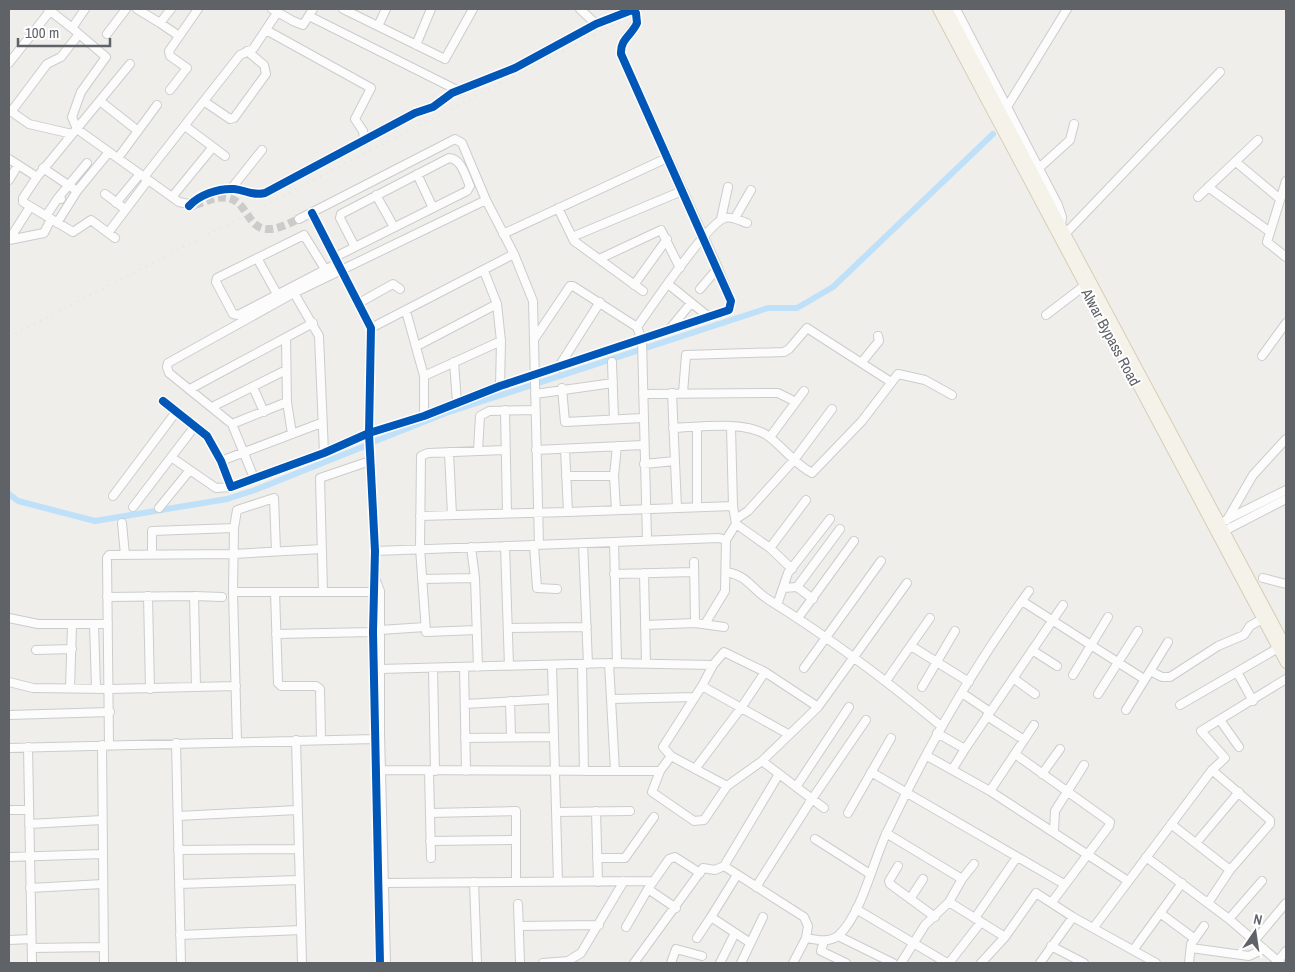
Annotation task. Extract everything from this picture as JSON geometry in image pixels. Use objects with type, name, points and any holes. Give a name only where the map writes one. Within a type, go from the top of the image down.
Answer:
[{"type":"main road","name":"Alwar Bypass Road","points":[[938,9],[1084,286],[1256,623],[1282,647]]},
{"type":"main road","name":"Alwar Bypass Road","points":[[947,9],[1063,230],[1223,524],[1282,647],[1286,663]]},
{"type":"street","points":[[72,28],[85,9]]},
{"type":"street","points":[[107,34],[126,9]]},
{"type":"street","points":[[137,9],[179,36]]},
{"type":"street","points":[[160,23],[171,9]]},
{"type":"street","points":[[170,90],[187,68],[170,56],[169,51],[198,9]]},
{"type":"street","points":[[343,9],[445,59],[473,9]]},
{"type":"street","points":[[378,26],[386,9]]},
{"type":"street","points":[[416,45],[430,11],[421,9]]},
{"type":"street","points":[[580,9],[596,24]]},
{"type":"street","points":[[956,9],[1058,205],[1062,217],[1063,230]]},
{"type":"street","points":[[1007,107],[1067,9]]},
{"type":"street","points":[[9,63],[49,10],[106,57],[79,97],[72,117],[75,131]]},
{"type":"street","points":[[116,203],[144,177],[205,102],[240,55],[253,49],[266,30],[274,11],[303,25],[311,12],[459,91]]},
{"type":"street","points":[[79,34],[62,57],[47,64],[10,111],[29,124],[75,131],[118,158],[172,198],[192,205],[199,196],[231,189],[253,194],[265,192],[415,113],[433,107],[452,93],[515,68],[596,24],[627,11],[636,16],[636,26],[626,36],[622,45],[622,54],[667,158],[718,268],[731,300],[729,310],[669,331],[642,344],[558,368]]},
{"type":"street","points":[[266,30],[371,88],[355,119],[363,131],[364,141]]},
{"type":"street","points":[[205,102],[230,119],[234,118],[266,74],[264,66],[246,51]]},
{"type":"street","points":[[114,238],[91,220],[75,232],[30,207],[23,202],[23,198],[44,168],[130,64]]},
{"type":"street","points":[[1063,230],[1220,72]]},
{"type":"street","points":[[100,101],[138,130]]},
{"type":"street","points":[[118,158],[157,105]]},
{"type":"street","points":[[1039,168],[1070,140],[1074,124]]},
{"type":"street","points":[[185,126],[225,156]]},
{"type":"street","points":[[299,219],[455,139],[462,143],[486,200],[514,254],[533,301],[538,511],[537,588],[557,588]]},
{"type":"street","points":[[1198,197],[1258,140]]},
{"type":"street","points":[[172,198],[212,147]]},
{"type":"street","points":[[231,189],[262,150]]},
{"type":"street","points":[[51,220],[69,204],[77,191],[109,152]]},
{"type":"street","points":[[325,270],[304,235],[217,278],[216,282],[234,315],[277,294],[325,270],[355,247],[470,189],[459,162],[455,158],[449,158],[341,214],[340,218],[355,247]]},
{"type":"street","points":[[503,234],[667,158]]},
{"type":"street","points":[[9,159],[37,177]]},
{"type":"street","points":[[1236,162],[1280,200]]},
{"type":"street","points":[[9,240],[44,233],[51,220],[58,198],[87,163]]},
{"type":"street","points":[[9,180],[18,166]]},
{"type":"street","points":[[44,168],[77,191]]},
{"type":"street","points":[[416,174],[433,208]]},
{"type":"street","points":[[108,233],[126,209],[144,177]]},
{"type":"street","points":[[1286,181],[1267,242],[1286,257]]},
{"type":"street","points":[[721,219],[728,187]]},
{"type":"street","points":[[1208,187],[1270,232]]},
{"type":"street","points":[[734,218],[751,190]]},
{"type":"street","points":[[572,237],[682,191]]},
{"type":"street","points":[[105,194],[126,209]]},
{"type":"street","points":[[376,195],[394,227]]},
{"type":"street","points":[[58,198],[69,204]]},
{"type":"street","points":[[254,478],[232,424],[169,373],[168,363],[294,294],[486,200]]},
{"type":"street","points":[[9,240],[30,207]]},
{"type":"street","points":[[558,208],[572,237],[643,291]]},
{"type":"street","points":[[312,213],[371,328],[369,433],[376,581],[374,592],[380,670],[386,963]]},
{"type":"street","points":[[637,327],[703,237],[721,219],[726,217],[734,218],[747,224]]},
{"type":"street","points":[[599,259],[659,230],[664,232],[680,268]]},
{"type":"street","points":[[634,285],[667,239]]},
{"type":"street","points":[[371,328],[514,254]]},
{"type":"street","points":[[258,258],[277,294]]},
{"type":"street","points":[[700,289],[718,268]]},
{"type":"street","points":[[484,271],[497,304],[501,341],[500,386]]},
{"type":"street","points":[[359,302],[393,284],[400,289]]},
{"type":"street","points":[[668,284],[709,317]]},
{"type":"street","points":[[534,338],[570,286],[600,302],[637,327],[642,344],[643,445],[647,540]]},
{"type":"street","points":[[1046,315],[1084,286]]},
{"type":"street","points":[[294,294],[319,336],[321,423],[324,453]]},
{"type":"street","points":[[534,386],[558,368],[600,302]]},
{"type":"street","points":[[669,331],[691,302]]},
{"type":"street","points":[[417,346],[497,304]]},
{"type":"street","points":[[406,311],[424,376],[424,416]]},
{"type":"street","points":[[1262,356],[1286,323]]},
{"type":"street","points":[[190,389],[313,324]]},
{"type":"street","points":[[683,393],[686,355],[784,352],[789,349],[807,328],[891,382]]},
{"type":"street","points":[[862,362],[880,341],[878,336]]},
{"type":"street","points":[[286,338],[287,402],[292,434]]},
{"type":"street","points":[[424,376],[501,341]]},
{"type":"street","points":[[454,362],[457,403]]},
{"type":"street","points":[[612,362],[614,419]]},
{"type":"street","points":[[212,407],[286,370]]},
{"type":"street","points":[[673,428],[731,426],[755,429],[770,438],[810,472],[814,472],[865,417],[898,374],[924,380],[952,395]]},
{"type":"street","points":[[171,457],[216,488],[231,487],[324,453],[369,433],[424,416],[500,386],[562,388],[613,383]]},
{"type":"street","points":[[253,387],[264,412]]},
{"type":"street","points":[[562,388],[565,422],[643,418]]},
{"type":"street","points":[[770,438],[804,391]]},
{"type":"street","points":[[643,394],[778,392],[796,402]]},
{"type":"street","points":[[672,393],[677,508]]},
{"type":"street","points":[[162,402],[207,436],[222,461],[231,487]]},
{"type":"street","points":[[232,424],[287,402]]},
{"type":"street","points":[[505,410],[507,512]]},
{"type":"street","points":[[478,451],[480,416],[489,411],[535,410]]},
{"type":"street","points":[[705,624],[725,591],[726,540],[736,521],[748,511],[794,460],[832,410]]},
{"type":"street","points":[[113,496],[176,412]]},
{"type":"street","points":[[222,461],[243,451],[321,423]]},
{"type":"street","points":[[133,507],[195,426]]},
{"type":"street","points":[[731,426],[733,506],[736,521],[770,548],[792,569]]},
{"type":"street","points":[[697,427],[697,507]]},
{"type":"street","points":[[1223,524],[1253,475],[1286,439]]},
{"type":"street","points":[[536,450],[643,445]]},
{"type":"street","points":[[616,510],[614,476],[618,446]]},
{"type":"street","points":[[565,449],[568,512]]},
{"type":"street","points":[[477,630],[426,632],[420,548],[421,456],[428,452],[505,450]]},
{"type":"street","points":[[448,452],[452,515]]},
{"type":"street","points":[[322,592],[320,478],[370,461]]},
{"type":"street","points":[[644,464],[675,461]]},
{"type":"street","points":[[159,508],[190,470]]},
{"type":"street","points":[[566,476],[614,476]]},
{"type":"street","points":[[1223,524],[1286,490]]},
{"type":"street","points":[[237,741],[233,592],[234,528],[237,510],[274,498],[276,550]]},
{"type":"street","points":[[1223,524],[1286,499]]},
{"type":"street","points":[[770,548],[806,500]]},
{"type":"street","points":[[420,516],[733,506]]},
{"type":"street","points":[[777,604],[792,569],[830,519]]},
{"type":"street","points":[[151,521],[152,554]]},
{"type":"street","points":[[122,523],[125,555]]},
{"type":"street","points":[[152,531],[234,528]]},
{"type":"street","points":[[797,587],[840,529]]},
{"type":"street","points":[[375,551],[709,538],[726,540]]},
{"type":"street","points":[[798,618],[854,541]]},
{"type":"street","points":[[614,542],[612,699],[616,771]]},
{"type":"street","points":[[583,543],[587,627],[584,771]]},
{"type":"street","points":[[504,546],[509,666]]},
{"type":"street","points":[[471,547],[475,578],[478,667]]},
{"type":"street","points":[[104,963],[102,820],[105,745],[110,712],[107,558],[109,555],[234,554],[276,550],[322,549]]},
{"type":"street","points":[[804,668],[881,561]]},
{"type":"street","points":[[694,562],[695,623]]},
{"type":"street","points":[[614,574],[694,572]]},
{"type":"street","points":[[726,572],[744,577],[768,599],[855,656],[886,681],[939,730],[965,749]]},
{"type":"street","points":[[644,573],[646,663]]},
{"type":"street","points":[[422,579],[475,578]]},
{"type":"street","points":[[1263,578],[1286,584]]},
{"type":"street","points":[[376,581],[380,591],[377,631],[375,739],[380,963]]},
{"type":"street","points":[[671,756],[660,771],[652,792],[694,821],[704,820],[727,786],[762,761],[818,707],[908,583]]},
{"type":"street","points":[[783,588],[797,587],[813,599]]},
{"type":"street","points":[[806,938],[824,941],[838,936],[856,909],[886,833],[939,730],[1000,630],[1029,591]]},
{"type":"street","points":[[233,592],[374,592]]},
{"type":"street","points":[[276,592],[279,685],[316,686],[320,689],[321,739]]},
{"type":"street","points":[[148,596],[150,689]]},
{"type":"street","points":[[194,596],[196,687]]},
{"type":"street","points":[[107,597],[222,597]]},
{"type":"street","points":[[1022,601],[1144,679]]},
{"type":"street","points":[[952,770],[1063,605]]},
{"type":"street","points":[[1073,674],[1108,617]]},
{"type":"street","points":[[9,618],[38,624],[108,624]]},
{"type":"street","points":[[886,681],[930,618]]},
{"type":"street","points":[[645,625],[695,623],[724,627]]},
{"type":"street","points":[[1150,671],[1162,677],[1170,676],[1218,646],[1242,636],[1256,623]]},
{"type":"street","points":[[94,624],[96,688]]},
{"type":"street","points":[[70,688],[72,625]]},
{"type":"street","points":[[276,634],[377,631],[425,627]]},
{"type":"street","points":[[508,628],[587,627]]},
{"type":"street","points":[[1098,694],[1138,631]]},
{"type":"street","points":[[922,686],[955,632]]},
{"type":"street","points":[[1126,710],[1168,642]]},
{"type":"street","points":[[911,646],[969,682]]},
{"type":"street","points":[[1180,705],[1282,647]]},
{"type":"street","points":[[36,650],[72,649]]},
{"type":"street","points":[[1032,650],[1057,666]]},
{"type":"street","points":[[727,786],[671,756],[664,747],[713,665],[724,652],[764,672],[818,707]]},
{"type":"street","points":[[380,670],[613,663],[713,665]]},
{"type":"street","points":[[552,665],[558,882]]},
{"type":"street","points":[[464,667],[466,771]]},
{"type":"street","points":[[431,858],[433,668]]},
{"type":"street","points":[[695,769],[741,708],[764,672]]},
{"type":"street","points":[[1237,672],[1253,701]]},
{"type":"street","points":[[1013,678],[1035,694]]},
{"type":"street","points":[[1094,927],[1212,770],[1225,758],[1201,731],[1253,701],[1284,680]]},
{"type":"street","points":[[9,682],[33,688],[150,689],[236,686]]},
{"type":"street","points":[[702,686],[788,734]]},
{"type":"street","points":[[962,693],[1024,740]]},
{"type":"street","points":[[612,699],[695,697]]},
{"type":"street","points":[[464,704],[553,699]]},
{"type":"street","points":[[510,701],[510,737]]},
{"type":"street","points":[[796,787],[849,707]]},
{"type":"street","points":[[9,714],[110,712]]},
{"type":"street","points":[[756,887],[812,799],[866,720]]},
{"type":"street","points":[[1220,720],[1239,748]]},
{"type":"street","points":[[990,791],[1034,725]]},
{"type":"street","points":[[465,738],[554,736]]},
{"type":"street","points":[[848,813],[891,738]]},
{"type":"street","points":[[9,748],[375,739]]},
{"type":"street","points":[[296,740],[302,963]]},
{"type":"street","points":[[176,743],[181,963]]},
{"type":"street","points":[[28,747],[32,963]]},
{"type":"street","points":[[1042,774],[1060,748]]},
{"type":"street","points":[[1015,754],[1110,822],[1089,854],[1052,902]]},
{"type":"street","points":[[927,756],[990,791],[1128,881]]},
{"type":"street","points":[[762,761],[824,808]]},
{"type":"street","points":[[1054,832],[1055,811],[1084,765]]},
{"type":"street","points":[[381,770],[660,771]]},
{"type":"street","points":[[1208,904],[1230,870],[1270,822],[1239,792],[1212,770]]},
{"type":"street","points":[[871,772],[1064,884]]},
{"type":"street","points":[[634,963],[700,873],[706,867],[715,870],[724,866],[779,774]]},
{"type":"street","points":[[1196,843],[1239,792]]},
{"type":"street","points":[[9,810],[29,810]]},
{"type":"street","points":[[178,816],[297,810]]},
{"type":"street","points":[[556,812],[630,810]]},
{"type":"street","points":[[430,813],[516,811],[516,882]]},
{"type":"street","points":[[596,811],[598,882]]},
{"type":"street","points":[[597,858],[624,858],[628,856],[654,817]]},
{"type":"street","points":[[29,824],[102,820]]},
{"type":"street","points":[[1171,824],[1230,870]]},
{"type":"street","points":[[886,833],[962,879]]},
{"type":"street","points":[[815,839],[870,874]]},
{"type":"street","points":[[430,841],[516,840]]},
{"type":"street","points":[[178,850],[298,849]]},
{"type":"street","points":[[9,857],[103,854]]},
{"type":"street","points":[[626,927],[653,881],[672,857],[700,873]]},
{"type":"street","points":[[856,909],[912,945],[948,963],[978,920],[1016,857]]},
{"type":"street","points":[[1146,857],[1230,919],[1279,962],[1286,951]]},
{"type":"street","points":[[901,963],[925,925],[949,902],[962,879],[974,864]]},
{"type":"street","points":[[724,866],[804,917],[808,926],[806,938],[793,963]]},
{"type":"street","points":[[898,866],[889,883],[935,917]]},
{"type":"street","points":[[698,938],[737,875]]},
{"type":"street","points":[[910,899],[923,879]]},
{"type":"street","points":[[179,884],[299,880]]},
{"type":"street","points":[[543,963],[575,958],[585,948],[624,880]]},
{"type":"street","points":[[384,883],[653,881]]},
{"type":"street","points":[[1230,919],[1262,881]]},
{"type":"street","points":[[474,882],[477,963]]},
{"type":"street","points":[[1134,949],[1182,883]]},
{"type":"street","points":[[30,888],[103,884]]},
{"type":"street","points":[[648,889],[676,908]]},
{"type":"street","points":[[981,963],[1005,937],[1036,893],[1156,963]]},
{"type":"street","points":[[949,902],[1005,937]]},
{"type":"street","points":[[1255,940],[1286,903]]},
{"type":"street","points":[[518,904],[520,963]]},
{"type":"street","points":[[1160,913],[1195,939]]},
{"type":"street","points":[[1040,963],[1073,916]]},
{"type":"street","points":[[711,917],[749,942]]},
{"type":"street","points":[[741,963],[749,942],[763,917]]},
{"type":"street","points":[[519,926],[599,925]]},
{"type":"street","points":[[1189,963],[1191,948],[1204,926]]},
{"type":"street","points":[[180,935],[301,930]]},
{"type":"street","points":[[720,963],[735,933]]},
{"type":"street","points":[[838,936],[893,963]]},
{"type":"street","points":[[9,940],[32,939]]},
{"type":"street","points":[[824,941],[822,952],[846,963]]},
{"type":"street","points":[[1051,946],[1083,963]]},
{"type":"street","points":[[32,948],[104,947]]},
{"type":"street","points":[[1191,948],[1249,956],[1264,949]]},
{"type":"street","points":[[671,963],[676,949],[702,956]]},
{"type":"street","points":[[1231,954],[1231,963]]},
{"type":"street","points":[[873,963],[877,955]]},
{"type":"waterway","points":[[373,442],[446,413],[768,308],[797,308],[833,287],[993,134]]},
{"type":"waterway","points":[[9,494],[18,501],[95,521],[227,499],[255,490],[365,446]]},
{"type":"tunnel","points":[[195,205],[214,199],[227,198],[235,200],[253,223],[266,229],[279,227],[299,219]]},
{"type":"railway","points":[[9,337],[645,9]]},
{"type":"cycle path","points":[[163,401],[207,436],[221,461],[231,487],[324,453],[369,433],[424,416],[500,386],[729,310],[731,301],[621,54],[624,41],[637,23],[636,13],[632,10],[596,24],[515,68],[452,93],[433,107],[415,113],[265,193],[252,193],[234,189],[215,191],[203,196],[189,206]]},
{"type":"cycle path","points":[[312,213],[371,328],[369,433],[375,551],[373,632],[380,963]]}]
